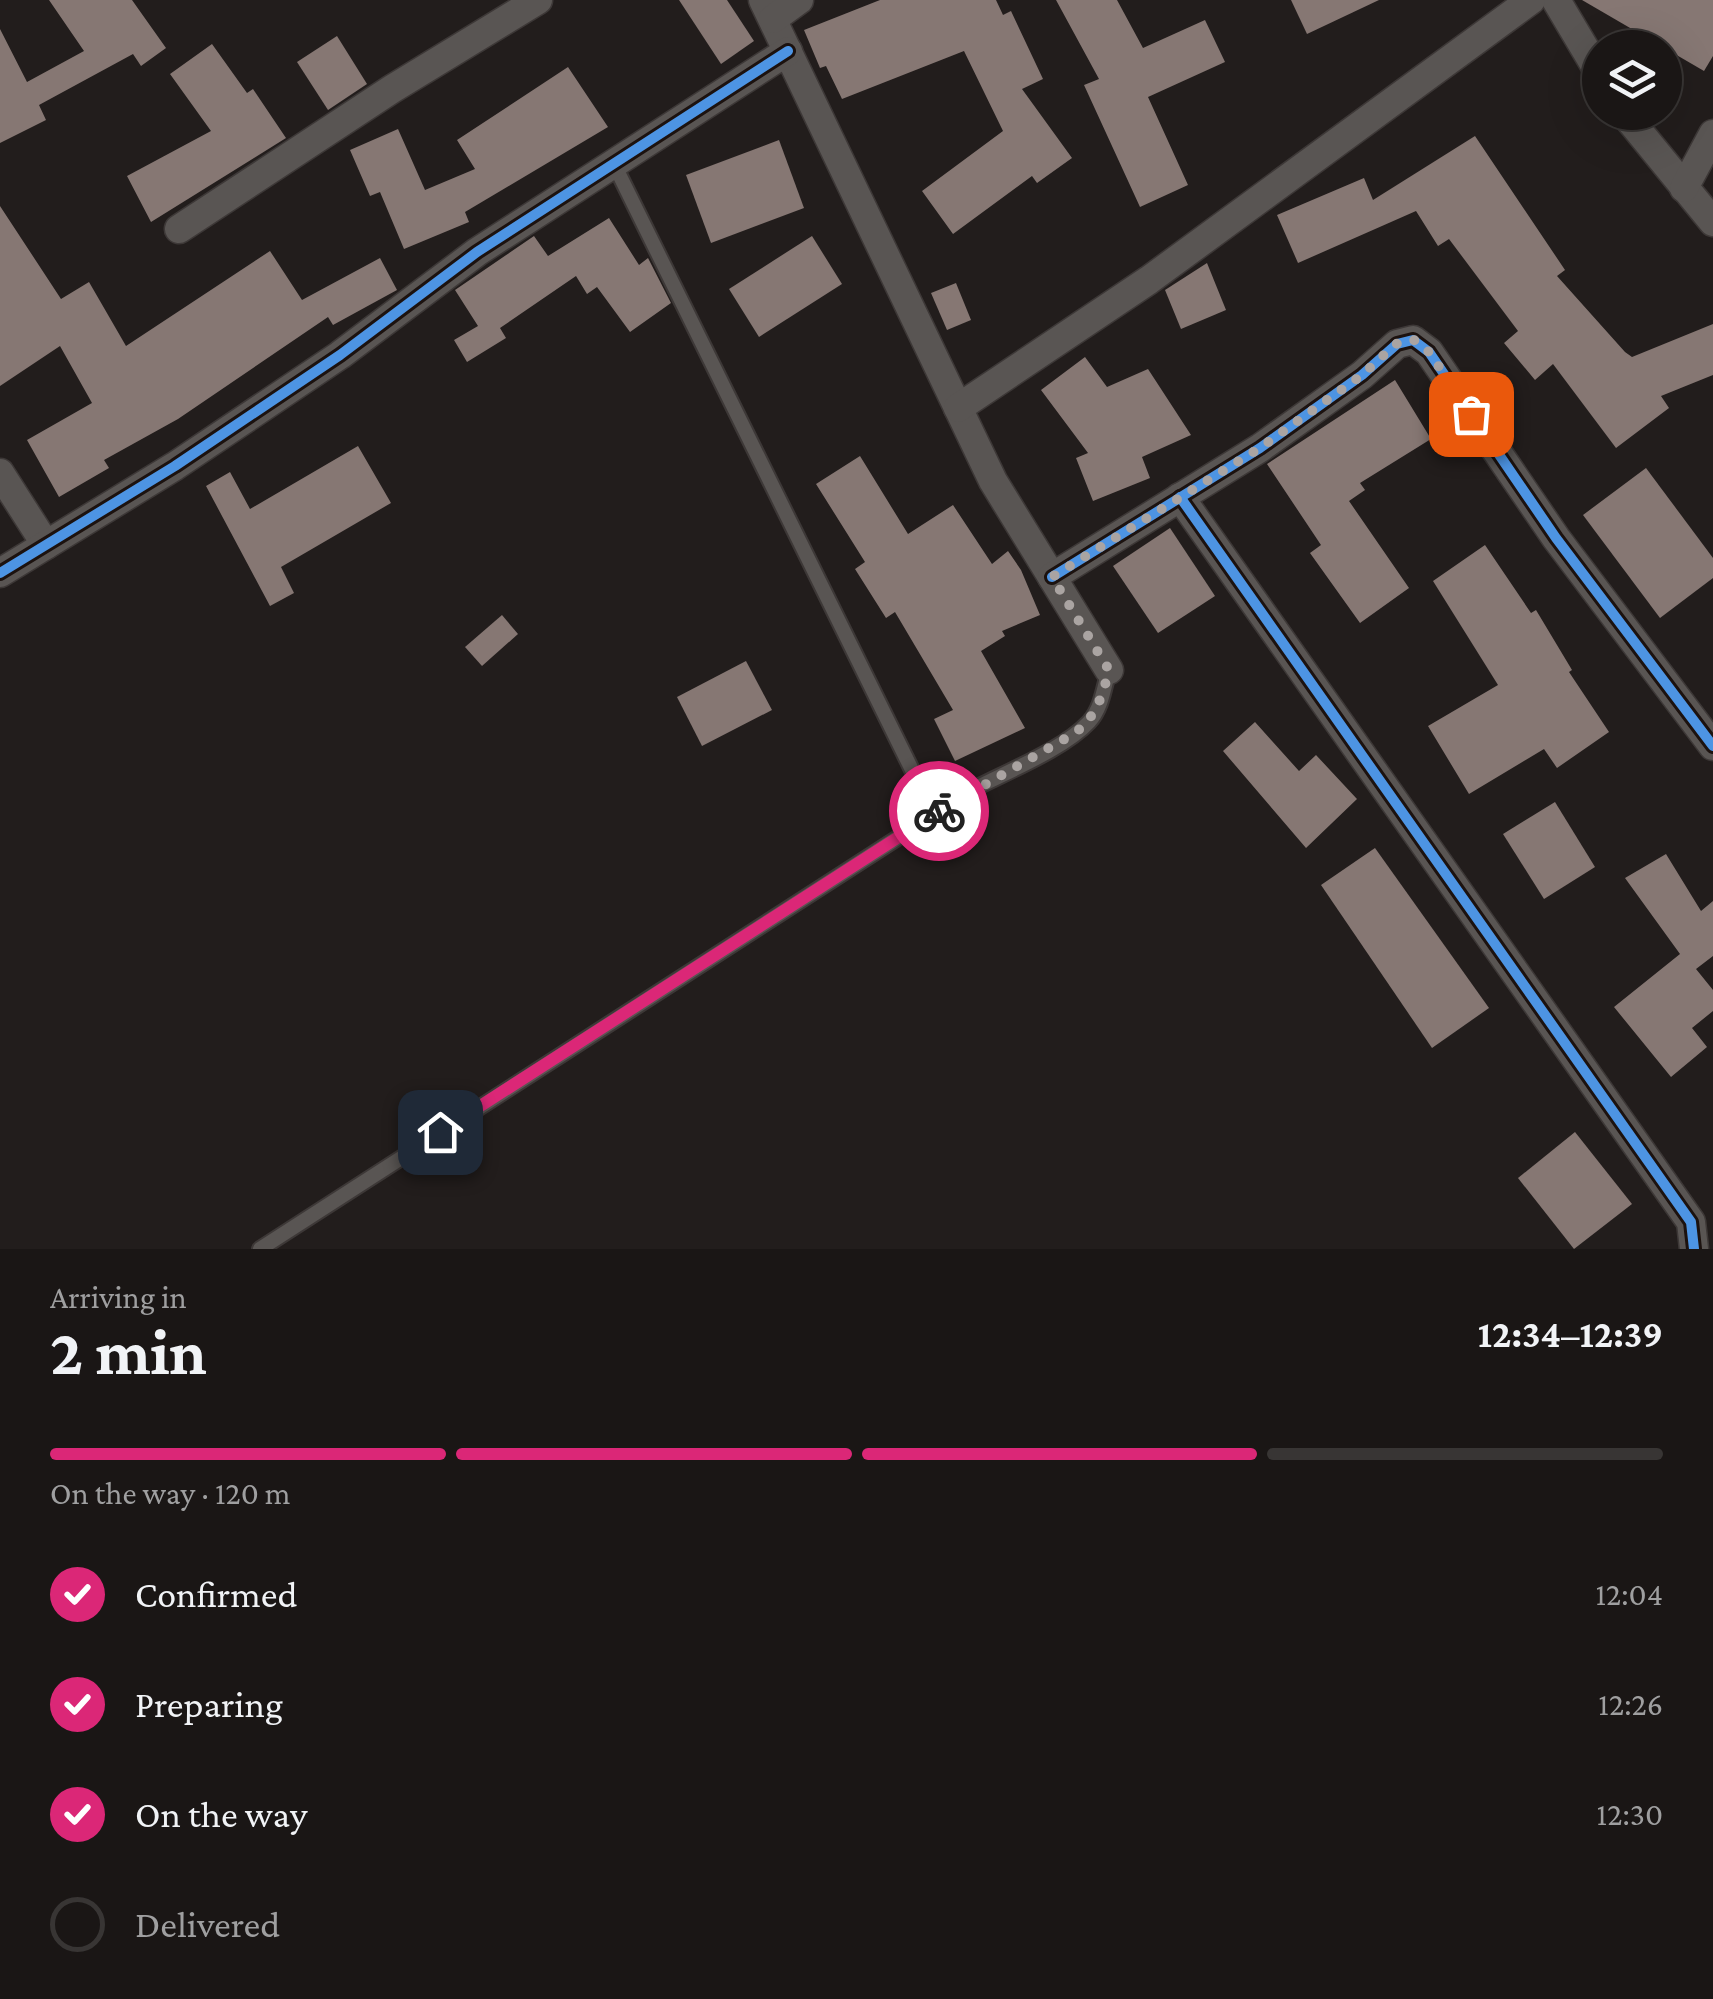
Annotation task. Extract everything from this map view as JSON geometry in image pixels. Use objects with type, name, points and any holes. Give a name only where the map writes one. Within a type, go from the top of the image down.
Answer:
[{"type":"street","points":[[180,229],[392,88],[538,0]]},
{"type":"street","points":[[798,0],[768,10],[993,482],[1109,670]]},
{"type":"street","points":[[958,408],[1149,280],[1531,0]]},
{"type":"street","points":[[1556,0],[1582,44]]},
{"type":"street","points":[[0,572],[176,466],[340,355],[478,252],[788,52]]},
{"type":"street","points":[[1637,130],[1713,222]]},
{"type":"street","points":[[1684,188],[1713,134]]},
{"type":"street","points":[[1052,577],[1260,448],[1362,375],[1396,344],[1414,340],[1429,352],[1556,538],[1713,746]]},
{"type":"street","points":[[0,473],[46,545]]},
{"type":"street","points":[[1180,498],[1691,1222],[1694,1249]]},
{"type":"lane","points":[[614,164],[914,774]]},
{"type":"lane","points":[[260,1249],[956,800],[1075,733],[1091,720],[1109,670]]},
{"type":"building","points":[[49,0],[132,0],[166,48],[141,66],[133,54],[39,105],[46,120],[0,143],[0,29],[27,82],[84,51]]},
{"type":"building","points":[[679,0],[727,0],[754,41],[721,64]]},
{"type":"building","points":[[880,0],[996,0],[1003,15],[1011,11],[1043,79],[1022,89],[1072,158],[1037,183],[1032,176],[953,234],[922,191],[1003,131],[964,51],[842,99],[826,66],[820,68],[804,30]]},
{"type":"building","points":[[1056,0],[1117,0],[1143,48],[1205,20],[1225,62],[1148,97],[1188,185],[1140,207],[1084,85],[1099,79]]},
{"type":"building","points":[[1291,0],[1379,0],[1307,34]]},
{"type":"building","points":[[1582,0],[1713,0],[1713,56],[1704,71],[1682,58],[1682,30],[1634,30]]},
{"type":"building","points":[[337,36],[367,84],[328,110],[297,62]]},
{"type":"building","points":[[212,44],[247,93],[253,89],[286,138],[151,222],[127,176],[211,131],[170,74]]},
{"type":"building","points":[[568,67],[608,127],[465,212],[469,222],[404,249],[380,192],[370,196],[350,150],[398,129],[425,190],[475,169],[457,140]]},
{"type":"building","points":[[1475,136],[1565,270],[1557,276],[1625,352],[1632,357],[1713,324],[1713,375],[1661,396],[1669,408],[1616,448],[1553,364],[1535,380],[1504,343],[1518,331],[1449,239],[1438,246],[1416,211],[1298,263],[1277,215],[1364,178],[1373,200]]},
{"type":"building","points":[[779,140],[804,208],[711,243],[686,175]]},
{"type":"building","points":[[0,206],[61,299],[89,282],[126,346],[270,251],[302,300],[380,258],[397,290],[333,325],[328,317],[178,419],[104,460],[109,468],[59,497],[27,440],[92,403],[60,346],[0,386]]},
{"type":"building","points":[[609,218],[639,265],[648,258],[671,303],[630,332],[597,287],[587,294],[576,276],[500,328],[506,338],[467,362],[454,340],[478,326],[455,290],[534,236],[548,256]]},
{"type":"building","points":[[812,236],[842,284],[759,337],[729,289]]},
{"type":"building","points":[[1207,263],[1226,310],[1181,329],[1165,290]]},
{"type":"building","points":[[956,283],[971,320],[947,330],[931,293]]},
{"type":"building","points":[[1085,357],[1107,387],[1148,369],[1191,435],[1142,457],[1150,478],[1093,501],[1076,458],[1088,453],[1041,390]]},
{"type":"building","points":[[1395,380],[1431,439],[1360,483],[1365,490],[1349,501],[1409,588],[1360,623],[1310,553],[1321,545],[1267,464]]},
{"type":"building","points":[[358,446],[391,503],[281,567],[294,593],[270,606],[206,486],[230,472],[250,509]]},
{"type":"building","points":[[860,456],[908,534],[953,505],[992,564],[1008,551],[1021,570],[1040,615],[1002,631],[1005,636],[981,651],[1025,728],[955,761],[934,719],[953,710],[895,612],[886,618],[855,569],[865,562],[816,484]]},
{"type":"building","points":[[1646,468],[1713,558],[1713,578],[1660,618],[1583,515]]},
{"type":"building","points":[[1170,528],[1215,596],[1158,633],[1113,566]]},
{"type":"building","points":[[1485,545],[1531,613],[1536,610],[1572,670],[1569,672],[1609,732],[1557,768],[1544,749],[1469,794],[1428,726],[1498,685],[1433,581]]},
{"type":"building","points":[[502,615],[518,634],[482,666],[465,647]]},
{"type":"building","points":[[746,661],[772,710],[702,746],[677,697]]},
{"type":"building","points":[[1255,722],[1299,771],[1316,755],[1357,799],[1306,848],[1223,751]]},
{"type":"building","points":[[1555,802],[1595,867],[1544,899],[1503,834]]},
{"type":"building","points":[[1375,848],[1489,1008],[1432,1048],[1321,885]]},
{"type":"building","points":[[1666,854],[1701,911],[1713,901],[1713,956],[1696,969],[1713,990],[1713,1011],[1692,1028],[1707,1047],[1671,1077],[1614,1007],[1680,954],[1625,878]]},
{"type":"building","points":[[1575,1132],[1632,1204],[1574,1249],[1518,1178]]},
{"type":"cycle path","points":[[0,573],[175,466],[340,355],[477,252],[788,51]]},
{"type":"cycle path","points":[[1052,577],[1260,448],[1362,375],[1397,344],[1413,340],[1429,352],[1556,538],[1713,746]]},
{"type":"cycle path","points":[[1180,497],[1691,1222],[1694,1249]]},
{"type":"way so far","points":[[939,811],[1075,733],[1091,720],[1100,703],[1109,670],[1052,577],[1260,448],[1362,375],[1396,344],[1414,340],[1429,352],[1471,414]]},
{"type":"route","points":[[440,1132],[939,811]]}]
